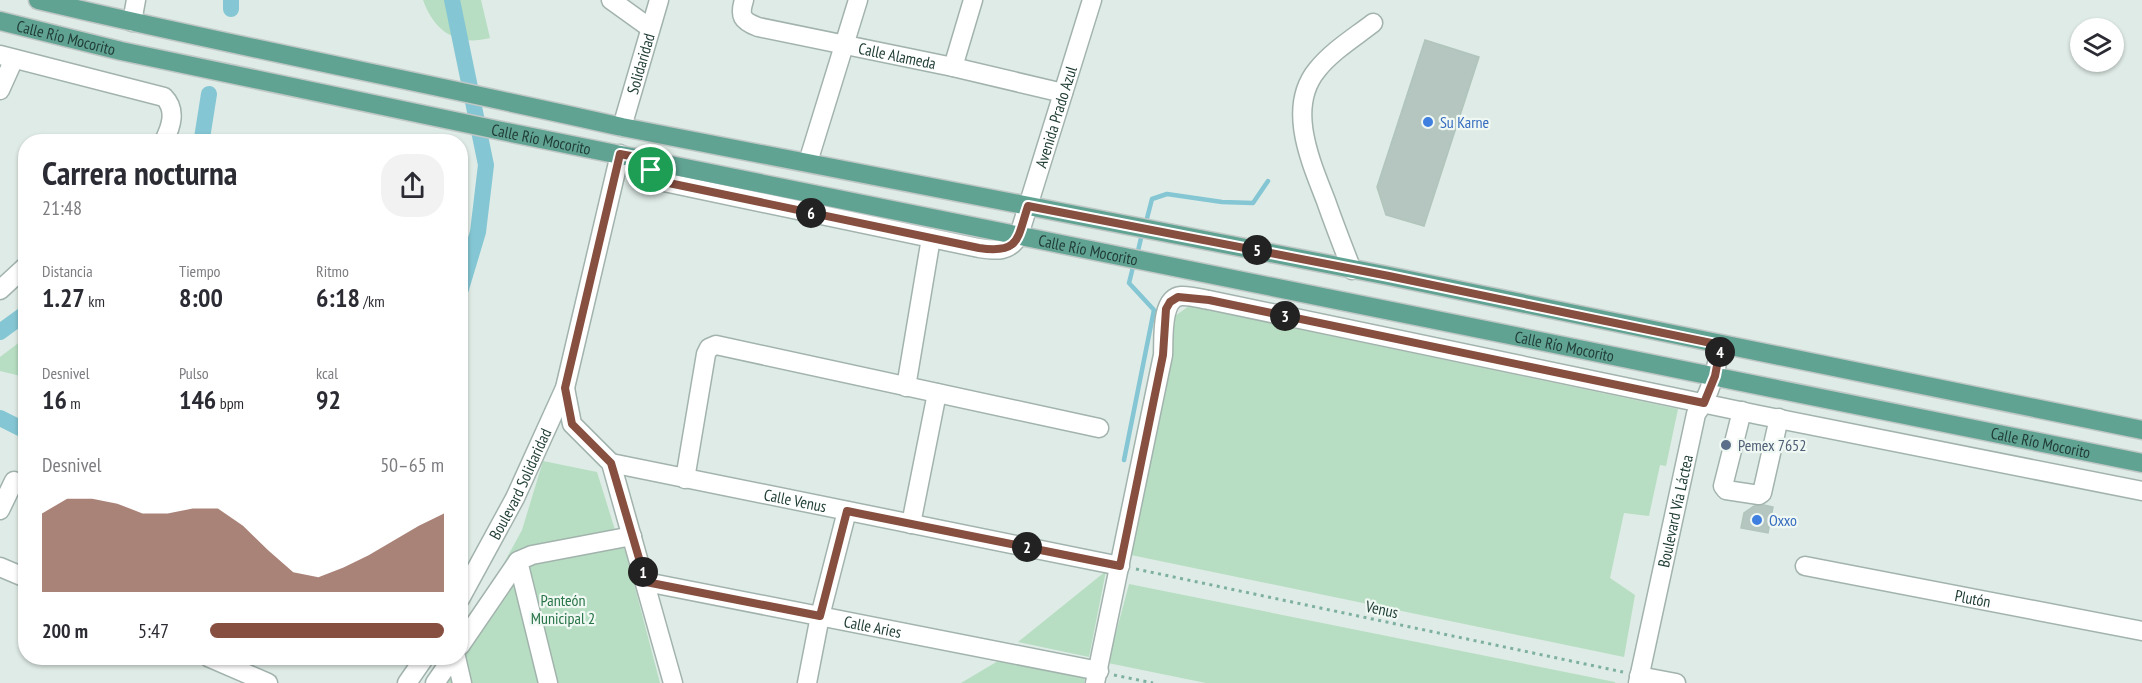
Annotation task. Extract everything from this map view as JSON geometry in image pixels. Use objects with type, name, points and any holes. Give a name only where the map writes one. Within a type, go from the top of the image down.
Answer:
[{"type":"main road","name":"Calle Río Mocorito","points":[[38,0],[622,127],[1389,276],[2142,430]]},
{"type":"main road","name":"Calle Río Mocorito","points":[[0,21],[121,51],[502,131],[2142,464]]},
{"type":"street","points":[[132,22],[136,0]]},
{"type":"street","points":[[611,0],[650,28]]},
{"type":"street","name":"Solidaridad","points":[[622,127],[659,0]]},
{"type":"street","points":[[808,162],[858,0]]},
{"type":"street","points":[[953,67],[973,0]]},
{"type":"street","name":"Avenida Prado Azul","points":[[1019,235],[1092,0]]},
{"type":"street","name":"Calle Alameda","points":[[742,5],[746,21],[758,27],[953,67],[1063,93]]},
{"type":"street","points":[[1352,270],[1308,154],[1304,139],[1304,101],[1317,69],[1373,23]]},
{"type":"street","points":[[0,90],[7,57],[165,97],[170,103],[171,112],[167,134]]},
{"type":"street","name":"Boulevard Solidaridad","points":[[468,583],[515,498],[565,388],[620,154]]},
{"type":"street","points":[[641,158],[664,182],[979,248],[1002,250],[1012,246],[1019,235]]},
{"type":"street","points":[[906,387],[931,238]]},
{"type":"street","points":[[0,290],[18,273]]},
{"type":"street","points":[[1097,677],[1163,355],[1166,309],[1170,302],[1180,296],[1209,300],[1742,411],[2142,491]]},
{"type":"street","points":[[685,478],[706,354],[712,345],[1099,428]]},
{"type":"street","name":"Boulevard Vía Láctea","points":[[1639,679],[1696,414],[1704,403],[1715,376],[1721,345]]},
{"type":"street","points":[[565,388],[572,424],[611,463],[674,683]]},
{"type":"street","points":[[911,524],[937,393]]},
{"type":"street","points":[[1742,411],[1723,486],[1726,490],[1759,495],[1762,493],[1779,418]]},
{"type":"street","name":"Calle Venus","points":[[611,463],[1120,566]]},
{"type":"street","points":[[0,510],[13,483]]},
{"type":"street","points":[[807,683],[820,616],[847,511]]},
{"type":"street","points":[[468,634],[518,561],[526,556],[632,536]]},
{"type":"street","points":[[518,561],[548,683]]},
{"type":"street","name":"Plutón","points":[[1805,566],[2142,631]]},
{"type":"street","points":[[0,567],[18,575]]},
{"type":"street","name":"Calle Aries","points":[[646,582],[820,616],[1097,677]]},
{"type":"street","points":[[226,665],[268,683]]},
{"type":"street","points":[[407,683],[419,665]]},
{"type":"street","points":[[435,683],[448,665]]},
{"type":"street","points":[[456,665],[462,683]]},
{"type":"street","points":[[1639,679],[1676,683]]},
{"type":"path","name":"Venus","points":[[1120,566],[1639,679]]},
{"type":"path","points":[[1097,677],[1153,683]]},
{"type":"green space","points":[[423,0],[481,0],[490,38],[467,40],[448,34],[433,20]]},
{"type":"green space","points":[[1189,306],[1678,409],[1666,466],[1660,465],[1649,516],[1624,513],[1610,578],[1635,595],[1624,657],[1131,555],[1175,316]]},
{"type":"green space","points":[[18,343],[18,375],[0,371],[0,357]]},
{"type":"green space","name":"Panteón Municipal 2","points":[[543,461],[597,472],[616,533],[626,553],[660,683],[433,683],[445,665],[468,665],[468,629],[522,530]]},
{"type":"green space","points":[[1106,571],[1089,657],[1018,642]]},
{"type":"green space","points":[[1129,584],[1615,683],[1206,683],[1108,663]]},
{"type":"green space","points":[[1003,658],[1086,674],[1084,683],[961,683]]},
{"type":"building","name":"Su Karne","points":[[1425,40],[1479,57],[1424,226],[1386,215],[1377,187]]},
{"type":"building","name":"Oxxo","points":[[1754,506],[1773,507],[1768,533],[1741,528],[1744,513]]},
{"type":"waterway","points":[[231,0],[231,9]]},
{"type":"waterway","points":[[452,0],[486,165],[478,232],[468,265]]},
{"type":"waterway","points":[[203,134],[209,94]]},
{"type":"waterway","points":[[1145,226],[1152,199],[1167,194],[1222,202],[1253,203],[1268,181]]},
{"type":"waterway","points":[[1137,255],[1142,234]]},
{"type":"waterway","points":[[1124,460],[1154,310],[1129,283],[1134,263]]},
{"type":"waterway","points":[[0,332],[18,319]]},
{"type":"waterway","points":[[0,418],[18,427]]},
{"type":"place","name":"Su Karne","points":[[1428,122]]},
{"type":"place","name":"Pemex 7652","points":[[1726,445]]},
{"type":"place","name":"Oxxo","points":[[1757,520]]},
{"type":"route","points":[[620,154],[641,158],[651,170],[664,182],[988,249],[1002,250],[1012,246],[1019,235],[1028,206],[1389,276],[1721,345],[1715,376],[1704,403],[1209,300],[1178,297],[1170,302],[1166,309],[1163,355],[1120,566],[847,511],[820,616],[646,582],[611,463],[572,424],[565,388],[620,154]]}]
